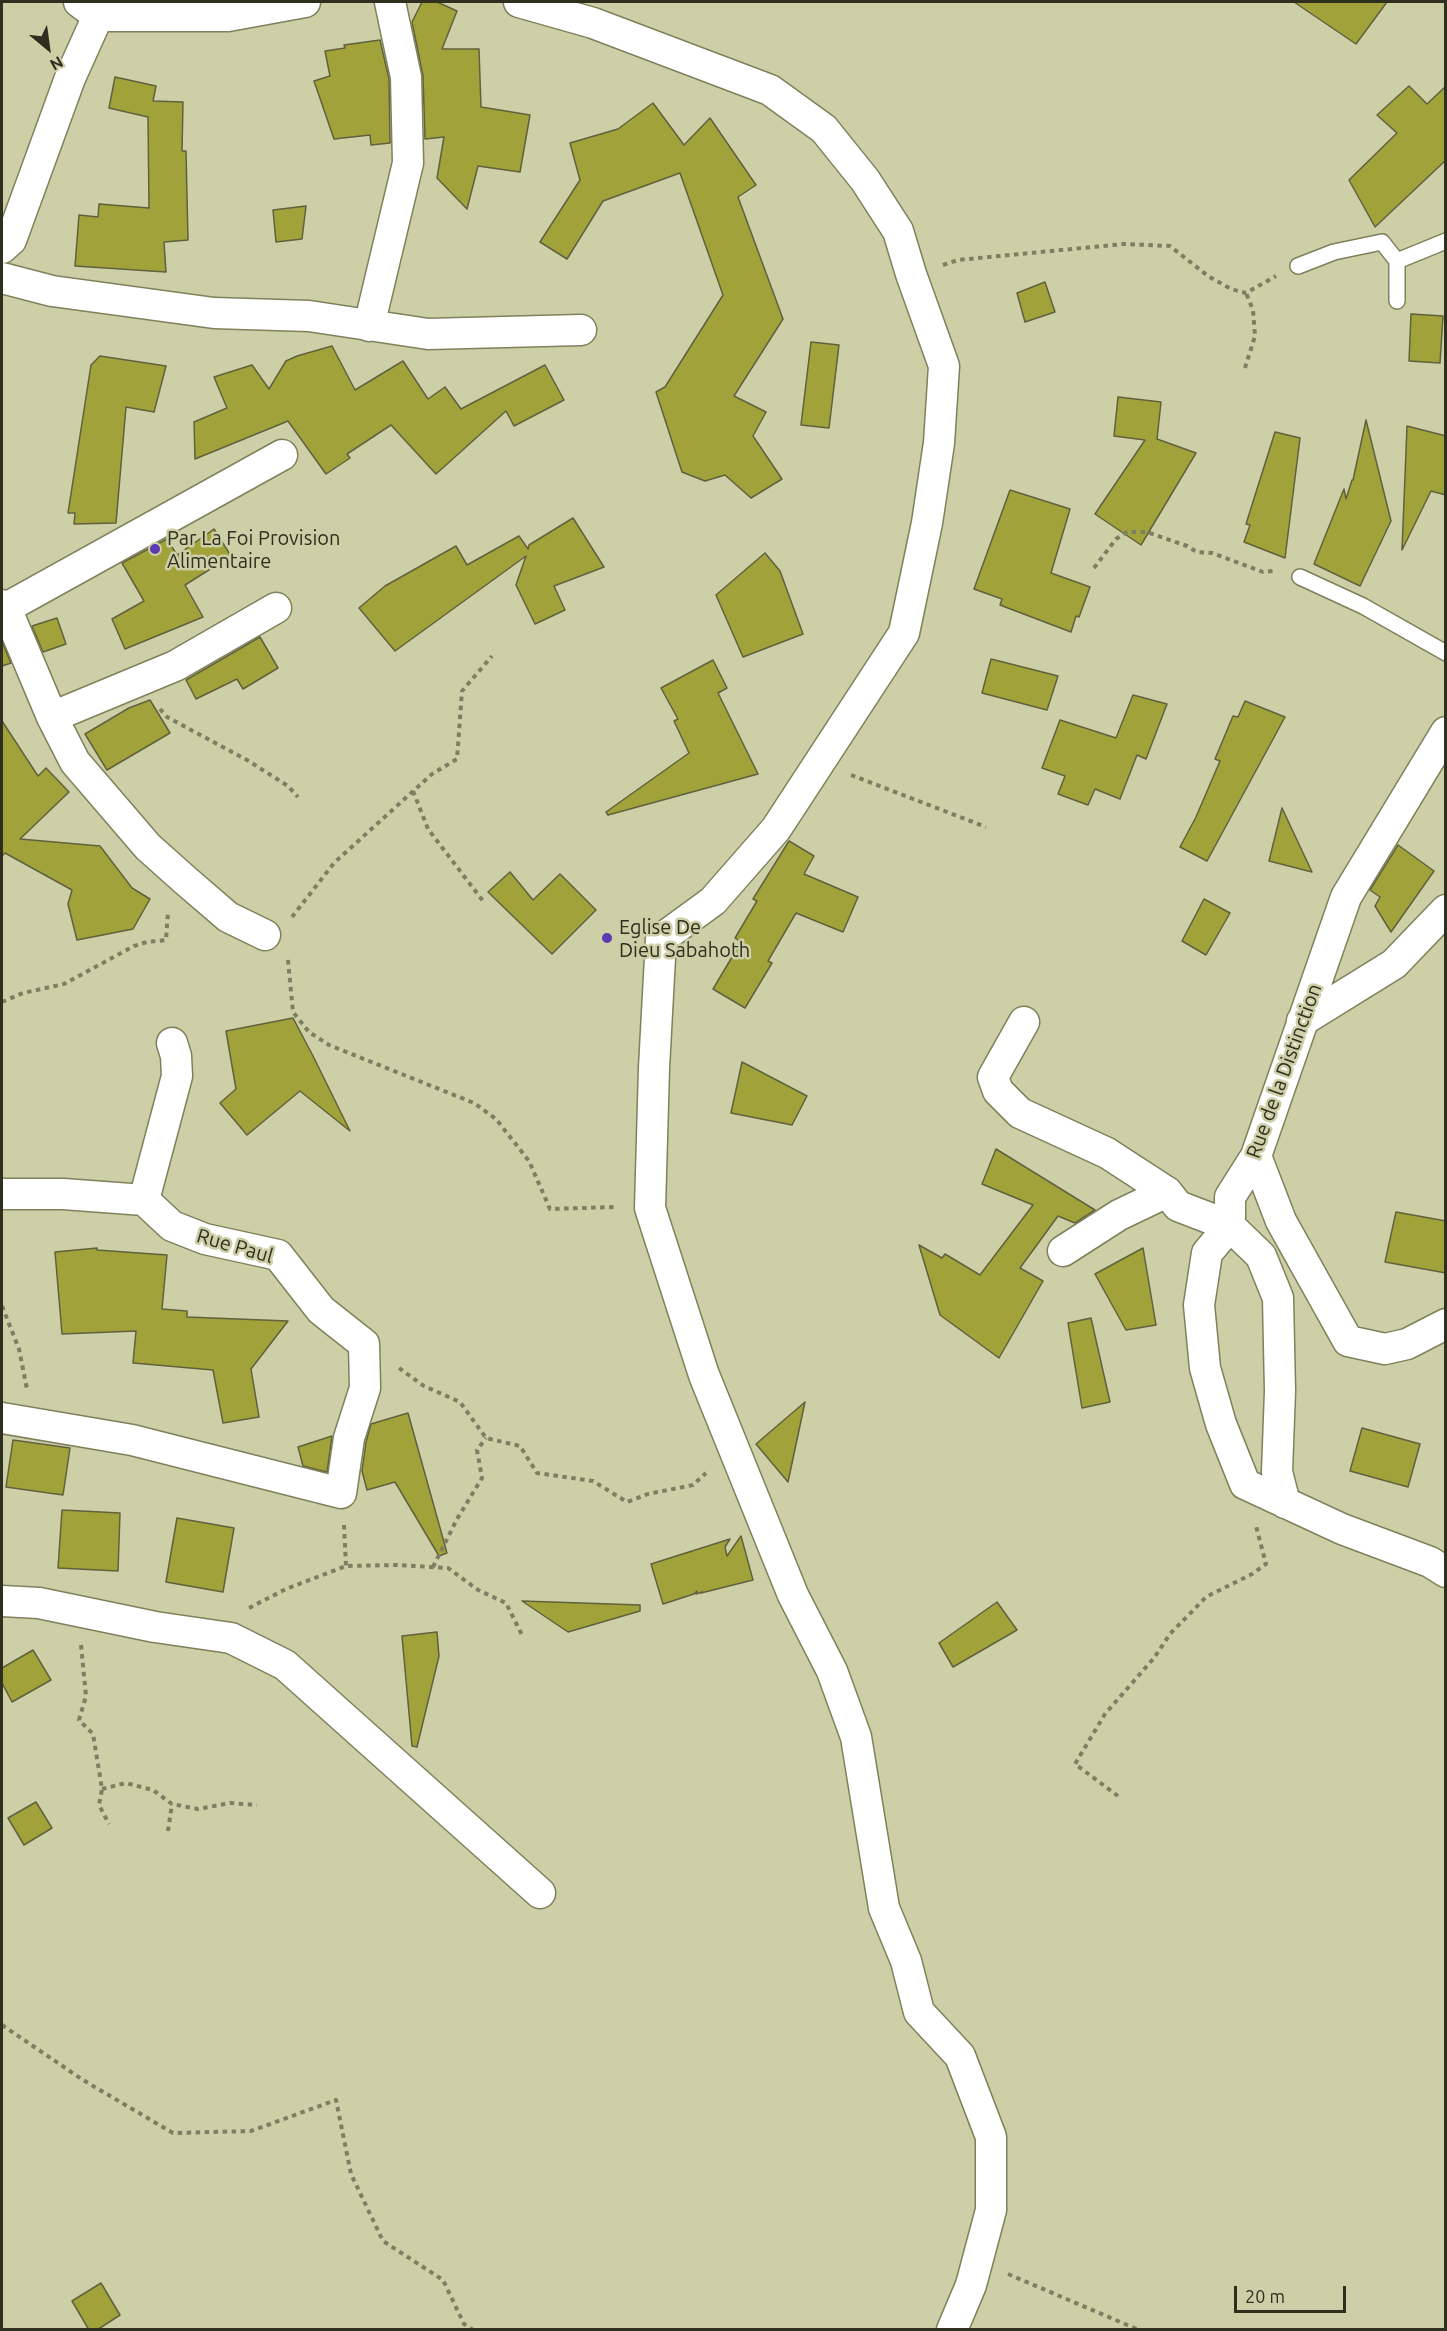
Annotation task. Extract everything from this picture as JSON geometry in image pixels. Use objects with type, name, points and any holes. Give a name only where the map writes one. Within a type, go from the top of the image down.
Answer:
[{"type":"street","points":[[2,248],[11,240],[70,78],[89,9],[228,16],[305,2]]},
{"type":"street","points":[[369,326],[408,163],[406,77],[390,2]]},
{"type":"street","points":[[519,2],[593,23],[770,90],[824,129],[866,180],[898,231],[944,366],[939,443],[927,523],[904,633],[776,829],[713,901],[661,939],[650,1208],[704,1375],[793,1595],[832,1671],[856,1737],[884,1908],[906,1961],[919,2012],[960,2056],[991,2137],[991,2210],[971,2285],[952,2330]]},
{"type":"street","points":[[2,278],[52,291],[202,312],[309,316],[428,334],[581,330]]},
{"type":"street","points":[[271,936],[228,917],[185,880],[148,847],[75,762],[52,717],[4,606],[282,454]]},
{"type":"street","points":[[52,717],[175,666],[276,608]]},
{"type":"street","name":"Rue de la Distinction","points":[[1230,1226],[1230,1197],[1256,1156],[1346,897],[1446,732]]},
{"type":"street","points":[[1302,1021],[1435,940],[1446,910]]},
{"type":"street","points":[[1024,1022],[993,1077],[998,1091],[1020,1113],[1107,1152],[1167,1192],[1178,1206],[1230,1226],[1261,1256],[1278,1298],[1280,1391],[1277,1472],[1285,1503]]},
{"type":"street","points":[[2,1194],[63,1194],[144,1200],[177,1076],[176,1056],[172,1043]]},
{"type":"street","points":[[1256,1156],[1281,1221],[1348,1341],[1384,1349],[1407,1344],[1446,1323]]},
{"type":"street","points":[[1063,1251],[1119,1215],[1167,1192]]},
{"type":"street","name":"Rue Paul","points":[[144,1200],[172,1226],[205,1239],[278,1255],[321,1310],[364,1344]]},
{"type":"street","points":[[1230,1226],[1207,1253],[1198,1305],[1205,1368],[1221,1424],[1245,1484],[1342,1529],[1430,1562],[1446,1572]]},
{"type":"street","points":[[2,1418],[132,1440],[341,1494],[349,1438],[365,1388],[364,1344]]},
{"type":"street","points":[[2,1601],[39,1603],[155,1626],[231,1638],[285,1665],[540,1893]]},
{"type":"lane","points":[[1397,261],[1446,241]]},
{"type":"lane","points":[[1298,266],[1334,252],[1382,242],[1397,261],[1397,301]]},
{"type":"lane","points":[[1300,577],[1363,606],[1446,653]]},
{"type":"path","points":[[911,274],[958,260],[1124,244],[1170,246],[1208,276],[1231,289],[1246,293],[1298,266]]},
{"type":"path","points":[[1245,368],[1255,336],[1253,310],[1246,293]]},
{"type":"path","points":[[1094,568],[1116,538],[1127,532],[1147,532],[1197,552],[1212,553],[1256,570],[1300,577]]},
{"type":"path","points":[[492,656],[462,691],[457,759],[432,774],[334,863],[271,936],[286,941],[293,1011],[309,1032],[340,1050],[474,1103],[496,1119],[529,1161],[550,1209],[602,1206],[650,1208]]},
{"type":"path","points":[[136,682],[167,717],[248,760],[288,786],[298,797]]},
{"type":"path","points":[[821,759],[866,782],[986,827]]},
{"type":"path","points":[[413,791],[428,829],[483,901]]},
{"type":"path","points":[[2,1002],[23,993],[64,984],[134,946],[166,940],[169,902],[185,880]]},
{"type":"path","points":[[2,1306],[20,1349],[31,1423]]},
{"type":"path","points":[[364,1344],[424,1386],[459,1402],[486,1438],[520,1446],[537,1473],[593,1481],[627,1502],[648,1494],[693,1485],[734,1449]]},
{"type":"path","points":[[433,1567],[457,1519],[482,1478],[477,1450],[486,1438]]},
{"type":"path","points":[[1118,1796],[1075,1764],[1105,1714],[1154,1658],[1170,1634],[1206,1597],[1252,1574],[1266,1564],[1245,1484]]},
{"type":"path","points":[[341,1494],[346,1566]]},
{"type":"path","points":[[240,1613],[286,1589],[346,1566],[448,1568],[478,1590],[506,1603],[522,1635]]},
{"type":"path","points":[[78,1611],[86,1696],[79,1720],[93,1734],[102,1789],[99,1805],[109,1824]]},
{"type":"path","points":[[102,1789],[126,1783],[153,1790],[172,1804],[198,1809],[230,1803],[257,1805]]},
{"type":"path","points":[[168,1831],[172,1804]]},
{"type":"path","points":[[2,2025],[83,2080],[173,2133],[251,2131],[336,2100],[351,2174],[383,2241],[443,2280],[464,2324],[473,2330]]},
{"type":"path","points":[[977,2261],[1139,2330]]},
{"type":"building","points":[[422,2],[437,2],[457,11],[442,49],[479,49],[481,107],[530,115],[520,172],[478,166],[467,209],[437,178],[444,137],[425,139],[423,76],[412,22]]},
{"type":"building","points":[[1294,2],[1387,2],[1356,44]]},
{"type":"building","points":[[380,40],[389,79],[390,143],[371,145],[370,135],[334,139],[314,81],[330,76],[325,51],[345,48],[344,45]]},
{"type":"building","points":[[115,77],[156,86],[153,101],[183,102],[182,151],[186,151],[188,240],[164,242],[166,272],[75,266],[79,215],[98,217],[99,204],[149,208],[148,117],[109,108]]},
{"type":"building","points":[[1409,86],[1427,104],[1446,86],[1446,160],[1375,227],[1349,180],[1397,133],[1377,115]]},
{"type":"building","points":[[653,103],[684,145],[710,118],[756,185],[738,197],[783,319],[734,396],[766,412],[753,436],[782,479],[751,498],[725,475],[705,481],[682,472],[656,392],[665,387],[723,295],[680,173],[603,201],[567,259],[540,242],[580,180],[570,143],[618,129]]},
{"type":"building","points":[[306,206],[302,239],[276,242],[273,210]]},
{"type":"building","points":[[1045,282],[1055,312],[1025,322],[1017,293]]},
{"type":"building","points":[[1411,314],[1443,316],[1440,363],[1409,361]]},
{"type":"building","points":[[811,342],[839,345],[829,428],[801,425]]},
{"type":"building","points":[[332,346],[355,390],[403,361],[428,399],[445,387],[461,409],[545,365],[564,400],[514,426],[506,411],[436,474],[391,425],[347,454],[350,458],[326,474],[288,421],[195,459],[194,422],[227,408],[214,377],[252,365],[269,389],[286,361]]},
{"type":"building","points":[[100,356],[166,366],[154,412],[126,407],[116,523],[74,524],[75,513],[68,513],[91,365]]},
{"type":"building","points":[[1118,397],[1161,402],[1157,439],[1196,453],[1141,545],[1095,514],[1145,440],[1114,436]]},
{"type":"building","points":[[1366,420],[1391,521],[1360,586],[1314,564],[1344,489],[1346,499],[1353,480]]},
{"type":"building","points":[[1407,426],[1446,436],[1446,495],[1431,491],[1402,550]]},
{"type":"building","points":[[1275,432],[1300,438],[1285,558],[1244,542],[1250,525],[1246,524]]},
{"type":"building","points":[[1010,490],[1070,509],[1051,573],[1090,587],[1071,632],[1000,605],[1002,599],[974,589]]},
{"type":"building","points":[[573,518],[604,567],[554,586],[565,610],[535,624],[516,585],[526,556],[395,651],[359,608],[385,586],[456,546],[467,565],[519,536],[528,549],[529,545]]},
{"type":"building","points":[[214,529],[231,556],[185,585],[203,617],[125,649],[112,619],[144,601],[122,563],[167,539],[177,555]]},
{"type":"building","points":[[765,553],[780,571],[803,634],[743,657],[716,595]]},
{"type":"building","points":[[57,618],[66,644],[43,652],[32,626]]},
{"type":"building","points":[[260,637],[278,668],[243,689],[237,679],[196,699],[186,680]]},
{"type":"building","points":[[2,642],[11,663],[2,666]]},
{"type":"building","points":[[991,659],[1058,676],[1047,710],[982,693]]},
{"type":"building","points":[[713,660],[727,688],[718,693],[758,774],[608,815],[606,812],[689,753],[674,721],[678,719],[661,688]]},
{"type":"building","points":[[1133,695],[1167,704],[1146,759],[1137,755],[1120,799],[1095,789],[1088,805],[1058,794],[1065,776],[1042,768],[1060,720],[1116,738]]},
{"type":"building","points":[[150,700],[170,733],[107,770],[85,734],[129,708]]},
{"type":"building","points":[[1245,701],[1285,717],[1207,861],[1180,847],[1196,817],[1220,761],[1215,759],[1233,716],[1238,717]]},
{"type":"building","points":[[2,721],[38,776],[46,768],[69,792],[20,839],[100,846],[132,888],[150,899],[133,929],[77,940],[68,904],[72,890],[5,853],[2,856]]},
{"type":"building","points":[[1282,808],[1312,872],[1269,861]]},
{"type":"building","points":[[789,841],[814,856],[804,874],[858,897],[843,932],[796,913],[768,961],[772,963],[745,1008],[713,989],[741,942],[735,938],[757,901],[753,899]]},
{"type":"building","points":[[1398,845],[1434,871],[1391,932],[1375,906],[1380,897],[1370,890]]},
{"type":"building","points":[[510,872],[533,900],[560,874],[596,910],[552,954],[488,892]]},
{"type":"building","points":[[1204,899],[1230,913],[1206,955],[1182,941]]},
{"type":"building","points":[[293,1018],[350,1131],[300,1091],[247,1135],[220,1103],[236,1089],[226,1031]]},
{"type":"building","points":[[742,1062],[807,1096],[792,1125],[731,1113]]},
{"type":"building","points":[[996,1149],[1095,1210],[1075,1223],[1058,1216],[1020,1268],[1043,1281],[999,1358],[940,1315],[919,1245],[942,1258],[945,1254],[980,1275],[1033,1205],[982,1184]]},
{"type":"building","points":[[1396,1212],[1446,1221],[1446,1273],[1385,1262]]},
{"type":"building","points":[[97,1248],[97,1250],[167,1255],[162,1309],[187,1311],[187,1317],[288,1321],[251,1369],[259,1417],[223,1423],[213,1370],[133,1363],[136,1331],[62,1334],[55,1252]]},
{"type":"building","points":[[1143,1248],[1156,1325],[1126,1330],[1095,1274]]},
{"type":"building","points":[[1091,1318],[1110,1402],[1082,1408],[1068,1323]]},
{"type":"building","points":[[805,1402],[788,1482],[756,1444]]},
{"type":"building","points":[[408,1413],[447,1553],[439,1556],[395,1482],[367,1490],[362,1471],[371,1424]]},
{"type":"building","points":[[1362,1428],[1420,1444],[1408,1487],[1350,1471]]},
{"type":"building","points":[[332,1436],[327,1472],[303,1466],[298,1447]]},
{"type":"building","points":[[13,1440],[70,1448],[63,1495],[6,1487]]},
{"type":"building","points":[[62,1510],[120,1513],[118,1571],[58,1568]]},
{"type":"building","points":[[177,1518],[234,1528],[223,1592],[166,1582]]},
{"type":"building","points":[[741,1536],[753,1580],[696,1594],[697,1591],[663,1604],[651,1564],[730,1539],[725,1547],[727,1556]]},
{"type":"building","points":[[522,1601],[640,1605],[640,1611],[568,1632]]},
{"type":"building","points":[[997,1602],[1017,1630],[953,1667],[939,1643]]},
{"type":"building","points":[[437,1632],[439,1656],[417,1747],[412,1746],[402,1636]]},
{"type":"building","points":[[33,1650],[51,1680],[12,1702],[2,1683],[2,1668]]},
{"type":"building","points":[[36,1802],[52,1828],[24,1845],[8,1818]]},
{"type":"building","points":[[101,2283],[120,2315],[97,2330],[89,2330],[72,2301]]},
{"type":"place","name":"Par La Foi Provision Alimentaire","points":[[155,549]]},
{"type":"place","name":"Eglise De Dieu Sabahoth","points":[[607,938]]}]
